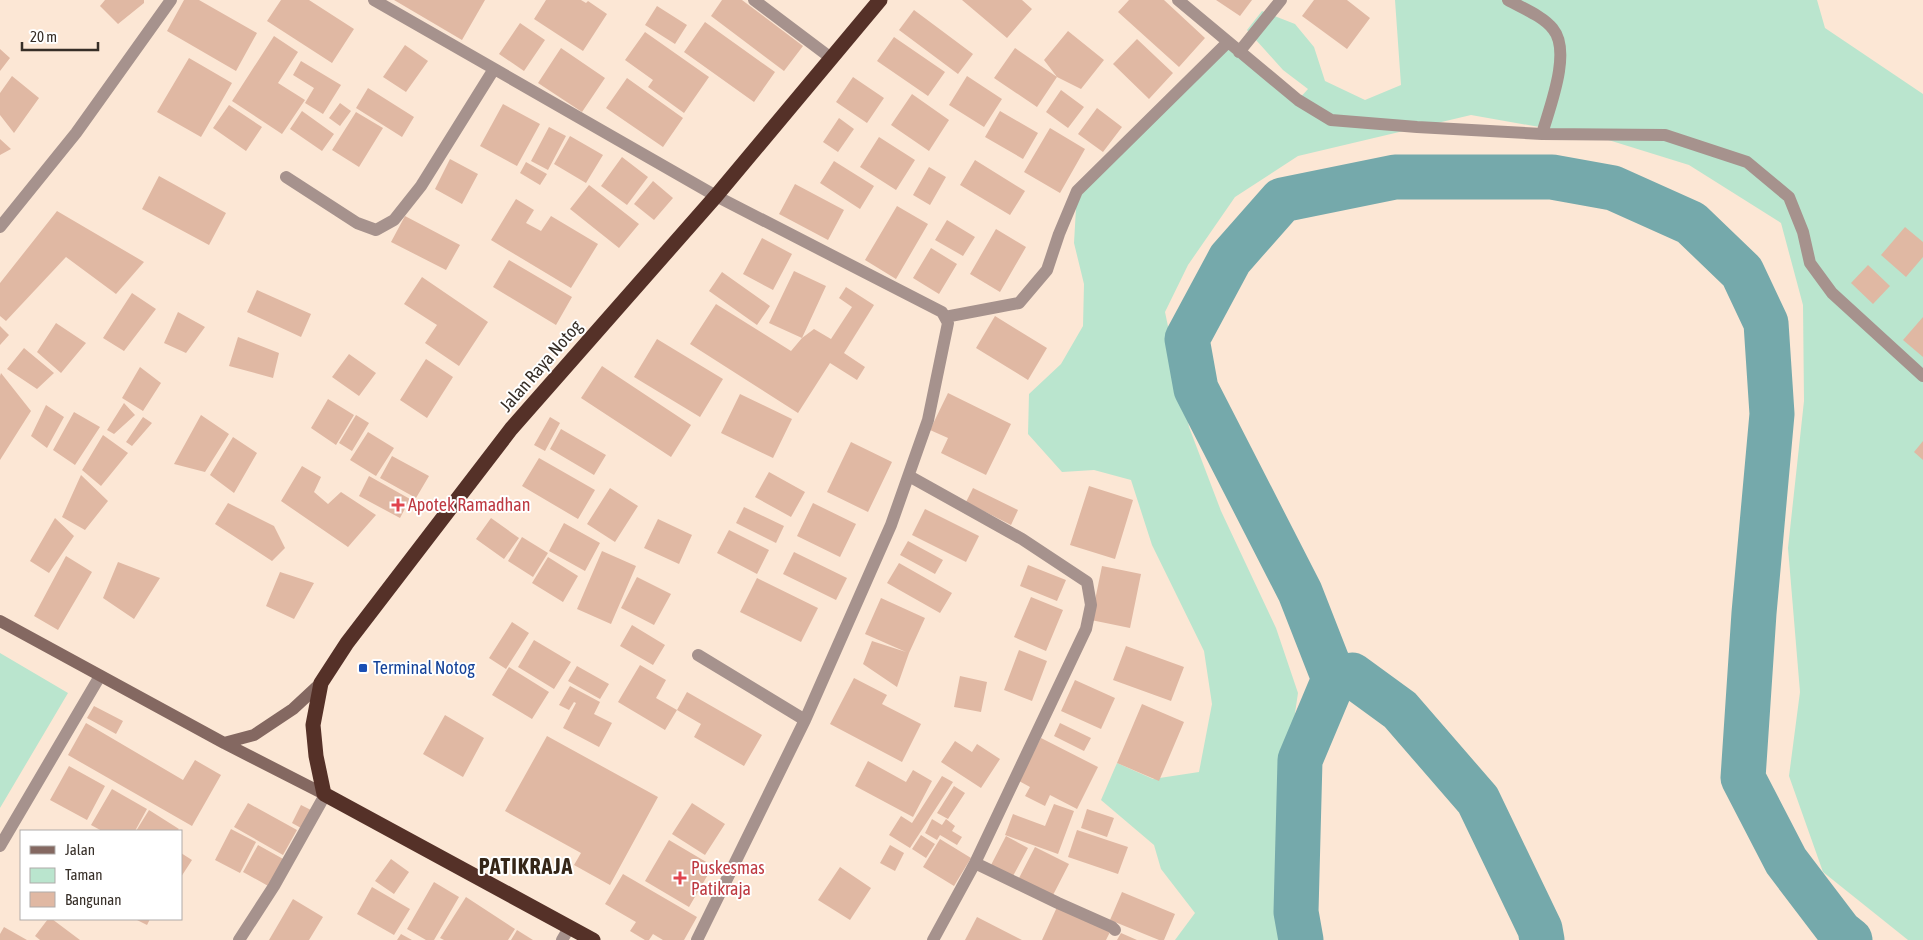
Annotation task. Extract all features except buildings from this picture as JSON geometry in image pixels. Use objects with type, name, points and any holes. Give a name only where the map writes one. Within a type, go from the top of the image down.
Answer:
[{"type":"highway","name":"Jalan Raya Notog","points":[[325,795],[316,756],[313,725],[321,684],[347,643],[511,429],[716,196],[880,0]]},
{"type":"highway","points":[[325,795],[566,934],[593,940]]},
{"type":"street","points":[[0,227],[76,133],[170,0]]},
{"type":"street","points":[[374,0],[716,196],[942,312],[948,323],[928,420],[891,525],[805,720],[696,940]]},
{"type":"street","points":[[754,0],[831,58]]},
{"type":"street","points":[[1178,0],[1298,100],[1331,120],[1417,128],[1542,134],[1665,135],[1747,162],[1789,197],[1803,232],[1810,263],[1832,293],[1923,376]]},
{"type":"street","points":[[1239,52],[1281,0]]},
{"type":"street","points":[[1508,0],[1554,29],[1560,44],[1559,74],[1542,134]]},
{"type":"street","points":[[945,317],[1019,303],[1047,270],[1059,234],[1077,192],[1228,42]]},
{"type":"street","points":[[286,177],[357,223],[376,230],[394,220],[421,186],[494,68]]},
{"type":"street","points":[[909,476],[1022,540],[1088,582],[1091,605],[1086,629],[975,863],[933,940]]},
{"type":"street","points":[[0,621],[224,743],[325,795],[274,886],[239,940]]},
{"type":"street","points":[[698,654],[805,720]]},
{"type":"street","points":[[0,846],[100,676]]},
{"type":"street","points":[[224,743],[254,735],[293,709],[321,684]]},
{"type":"street","points":[[975,863],[1115,930]]},
{"type":"green space","points":[[1395,0],[1817,0],[1825,28],[1923,94],[1923,940],[1908,940],[1823,872],[1789,776],[1800,692],[1788,548],[1804,401],[1803,305],[1781,223],[1689,165],[1602,138],[1471,115],[1298,156],[1235,197],[1188,265],[1165,312],[1189,427],[1221,511],[1276,628],[1298,693],[1288,760],[1284,900],[1285,940],[1175,940],[1195,913],[1161,869],[1154,845],[1101,800],[1117,763],[1153,779],[1199,772],[1212,704],[1204,651],[1152,545],[1131,480],[1094,470],[1062,472],[1028,434],[1029,394],[1061,364],[1083,326],[1084,284],[1074,243],[1077,191],[1228,42],[1298,100],[1308,89],[1283,70],[1247,30],[1262,11],[1295,24],[1314,47],[1325,81],[1365,100],[1401,85]]},
{"type":"green space","points":[[0,653],[68,693],[0,808]]},
{"type":"waterway","points":[[1301,940],[1296,912],[1300,760],[1334,679],[1300,592],[1196,389],[1187,339],[1230,259],[1282,200],[1395,177],[1552,177],[1613,188],[1691,223],[1742,272],[1766,323],[1772,414],[1754,613],[1743,778],[1786,861],[1840,932],[1850,940]]},
{"type":"waterway","points":[[1334,679],[1352,675],[1400,710],[1478,800],[1540,929],[1542,940]]},
{"type":"place","name":"Apotek Ramadhan","points":[[398,505]]},
{"type":"place","name":"Terminal Notog","points":[[363,668]]},
{"type":"place","name":"Puskesmas Patikraja","points":[[680,878]]},
{"type":"district","name":"PATIKRAJA","points":[[526,866]]}]
